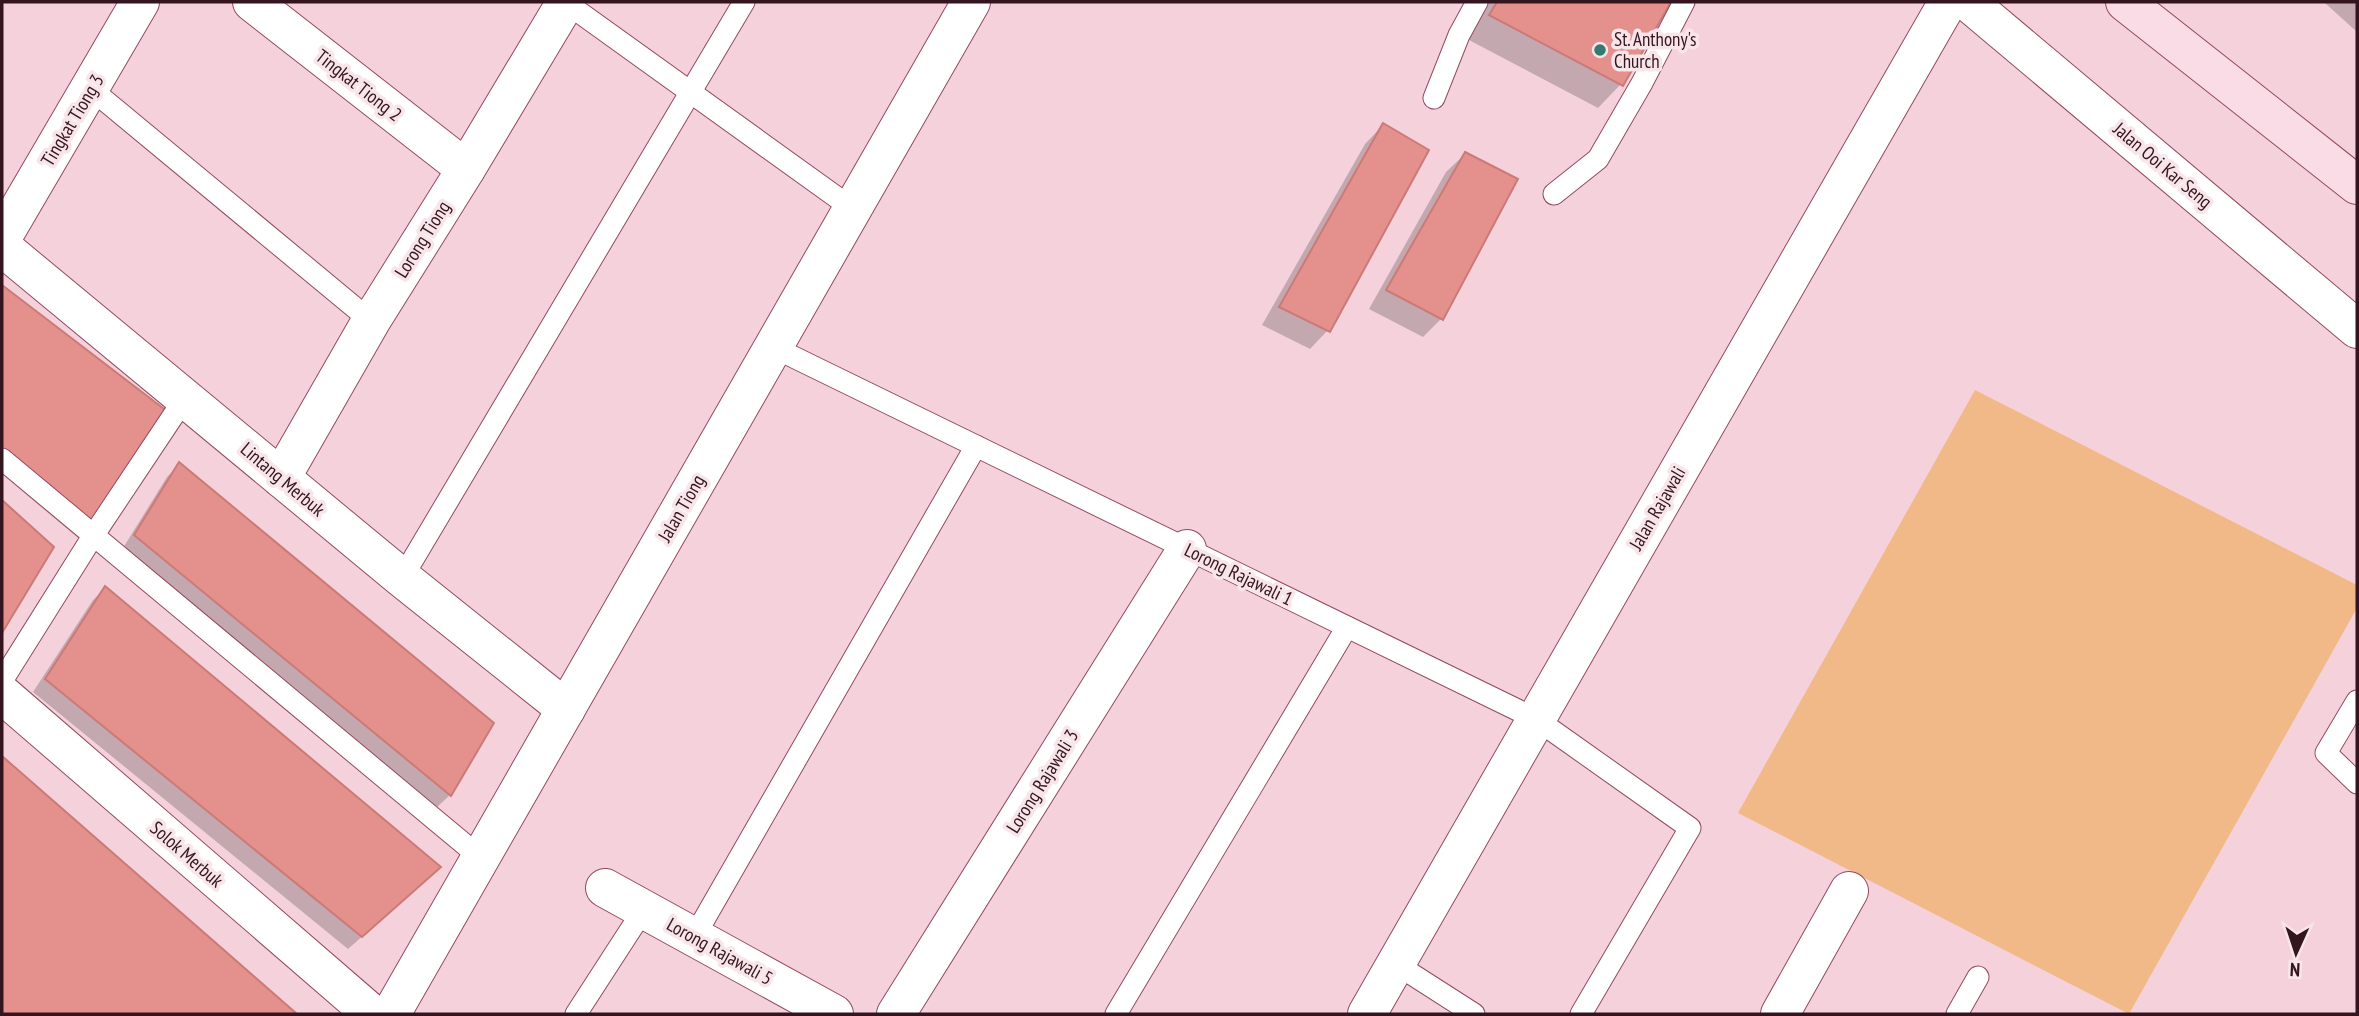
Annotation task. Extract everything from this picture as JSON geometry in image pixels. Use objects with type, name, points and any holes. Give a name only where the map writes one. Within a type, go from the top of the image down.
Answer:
[{"type":"main road","points":[[2125,2],[2357,186]]},
{"type":"street","name":"Tingkat Tiong 3","points":[[2,238],[140,2]]},
{"type":"street","name":"Tingkat Tiong 2","points":[[252,2],[466,169]]},
{"type":"street","name":"Lorong Tiong","points":[[281,478],[371,321],[566,2]]},
{"type":"street","name":"Jalan Tiong","points":[[391,1014],[971,2]]},
{"type":"street","name":"Jalan Rajawali","points":[[1367,1014],[1948,2]]},
{"type":"street","name":"Jalan Ooi Kar Seng","points":[[1968,2],[2357,329]]},
{"type":"street","name":"Lintang Merbuk","points":[[2,247],[402,578],[566,709]]},
{"type":"street","name":"Lorong Rajawali 3","points":[[896,1014],[1187,549]]},
{"type":"street","name":"Solok Merbuk","points":[[2,694],[372,1014]]},
{"type":"street","name":"Lorong Rajawali 5","points":[[605,888],[835,1014]]},
{"type":"street","points":[[1780,1014],[1849,891]]},
{"type":"lane","points":[[566,2],[853,209]]},
{"type":"lane","points":[[402,578],[744,2]]},
{"type":"lane","points":[[1433,98],[1459,35],[1477,2]]},
{"type":"lane","points":[[1554,194],[1598,159],[1684,2]]},
{"type":"lane","points":[[91,89],[371,321]]},
{"type":"lane","name":"Lorong Rajawali 1","points":[[773,347],[1536,719],[1690,828],[1581,1014]]},
{"type":"lane","points":[[2,681],[93,536],[185,398]]},
{"type":"lane","points":[[694,937],[976,446]]},
{"type":"lane","points":[[2,459],[481,858]]},
{"type":"lane","points":[[1116,1014],[1347,626]]},
{"type":"lane","points":[[2357,701],[2326,753],[2357,783]]},
{"type":"lane","points":[[576,1014],[643,909]]},
{"type":"lane","points":[[1396,964],[1474,1014]]},
{"type":"lane","points":[[1958,1014],[1978,977]]},
{"type":"shaded area","points":[[1975,390],[2357,585],[2357,608],[2129,1014],[1738,813]]},
{"type":"building","name":"St. Anthony's Church","points":[[1497,2],[1671,2],[1623,86],[1489,15]]},
{"type":"building","points":[[1383,123],[1429,150],[1330,332],[1279,307]]},
{"type":"building","points":[[1465,152],[1518,179],[1443,320],[1386,290]]},
{"type":"building","points":[[2,285],[168,412],[91,527],[2,451]]},
{"type":"building","points":[[179,462],[494,723],[451,796],[134,535]]},
{"type":"building","points":[[2,500],[54,547],[2,633]]},
{"type":"building","points":[[105,586],[441,867],[362,937],[45,679]]},
{"type":"building","points":[[2,756],[297,1014],[2,1014]]},
{"type":"place","name":"St. Anthony's Church","points":[[1600,50]]}]
